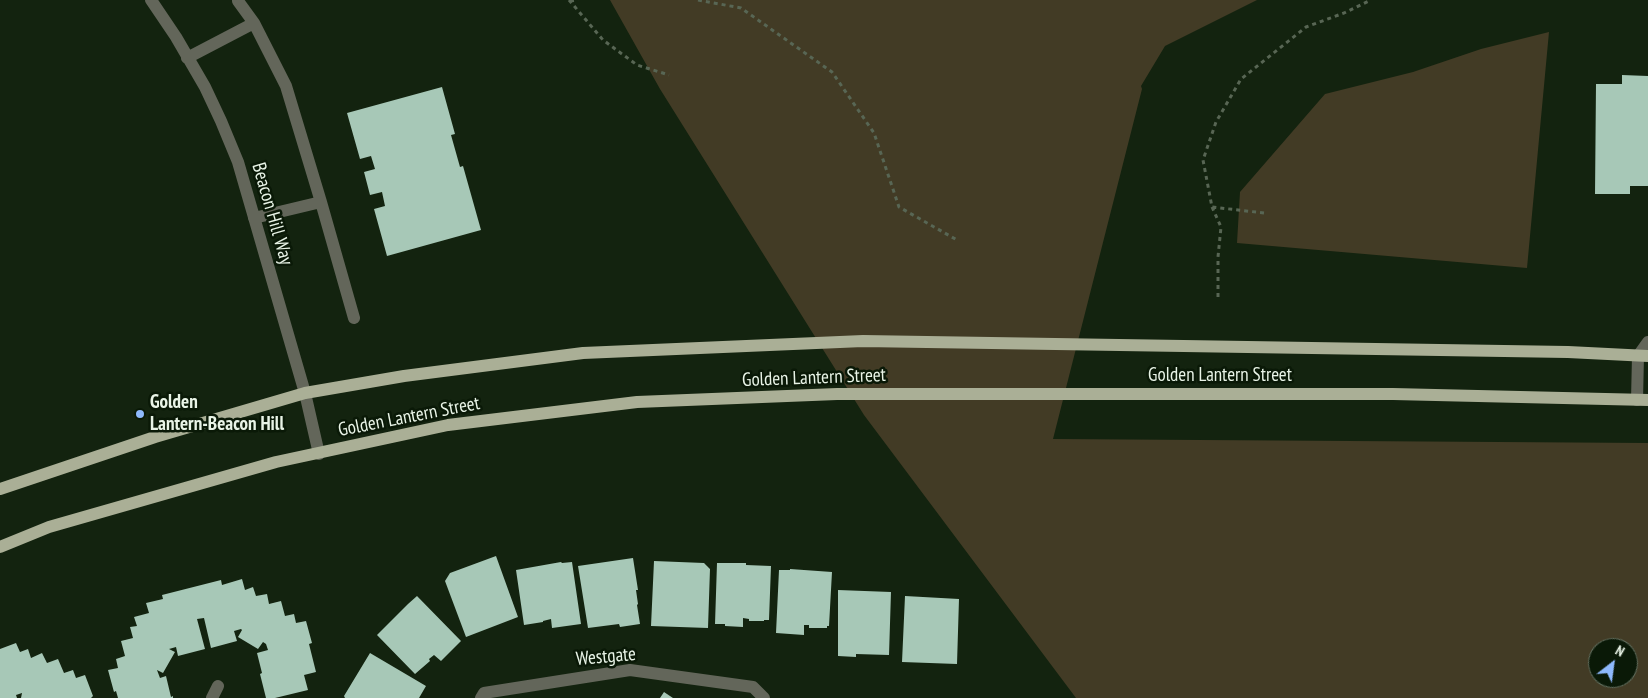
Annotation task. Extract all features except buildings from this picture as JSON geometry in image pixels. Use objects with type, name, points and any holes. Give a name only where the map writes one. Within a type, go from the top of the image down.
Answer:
[{"type":"main road","name":"Golden Lantern Street","points":[[0,489],[155,436],[305,393],[404,376],[583,353],[863,340],[1558,352],[1643,356]]},
{"type":"main road","name":"Golden Lantern Street","points":[[0,547],[49,527],[276,462],[448,425],[637,402],[837,394],[1393,394],[1642,400]]},
{"type":"street","name":"Beacon Hill Way","points":[[151,0],[205,87],[222,121],[238,162],[305,393],[319,454]]},
{"type":"street","points":[[238,1],[254,23],[286,86],[322,202],[354,318]]},
{"type":"street","points":[[187,58],[254,23]]},
{"type":"street","points":[[254,218],[322,202]]},
{"type":"street","points":[[1642,400],[1643,356],[1648,342]]},
{"type":"street","name":"Westgate","points":[[481,698],[484,693],[630,670],[754,687],[764,698]]},
{"type":"street","points":[[212,698],[218,686]]},
{"type":"path","points":[[569,0],[578,0]]},
{"type":"path","points":[[569,0],[603,40],[637,66],[669,75]]},
{"type":"path","points":[[698,0],[740,8],[832,72],[874,133],[899,207],[957,240]]},
{"type":"path","points":[[1218,298],[1218,257],[1221,227],[1212,207],[1203,160],[1216,122],[1240,79],[1306,27],[1344,13],[1371,0]]},
{"type":"path","points":[[1212,207],[1264,213]]},
{"type":"shaded area","points":[[610,0],[1257,0],[1165,46],[1141,86],[1142,89],[1053,439],[1648,443],[1648,698],[1076,698],[864,415],[660,89]]},
{"type":"shaded area","points":[[1549,32],[1527,268],[1237,243],[1240,192],[1325,94],[1413,72],[1481,49]]},
{"type":"place","name":"Golden Lantern-Beacon Hill","points":[[140,414]]}]
